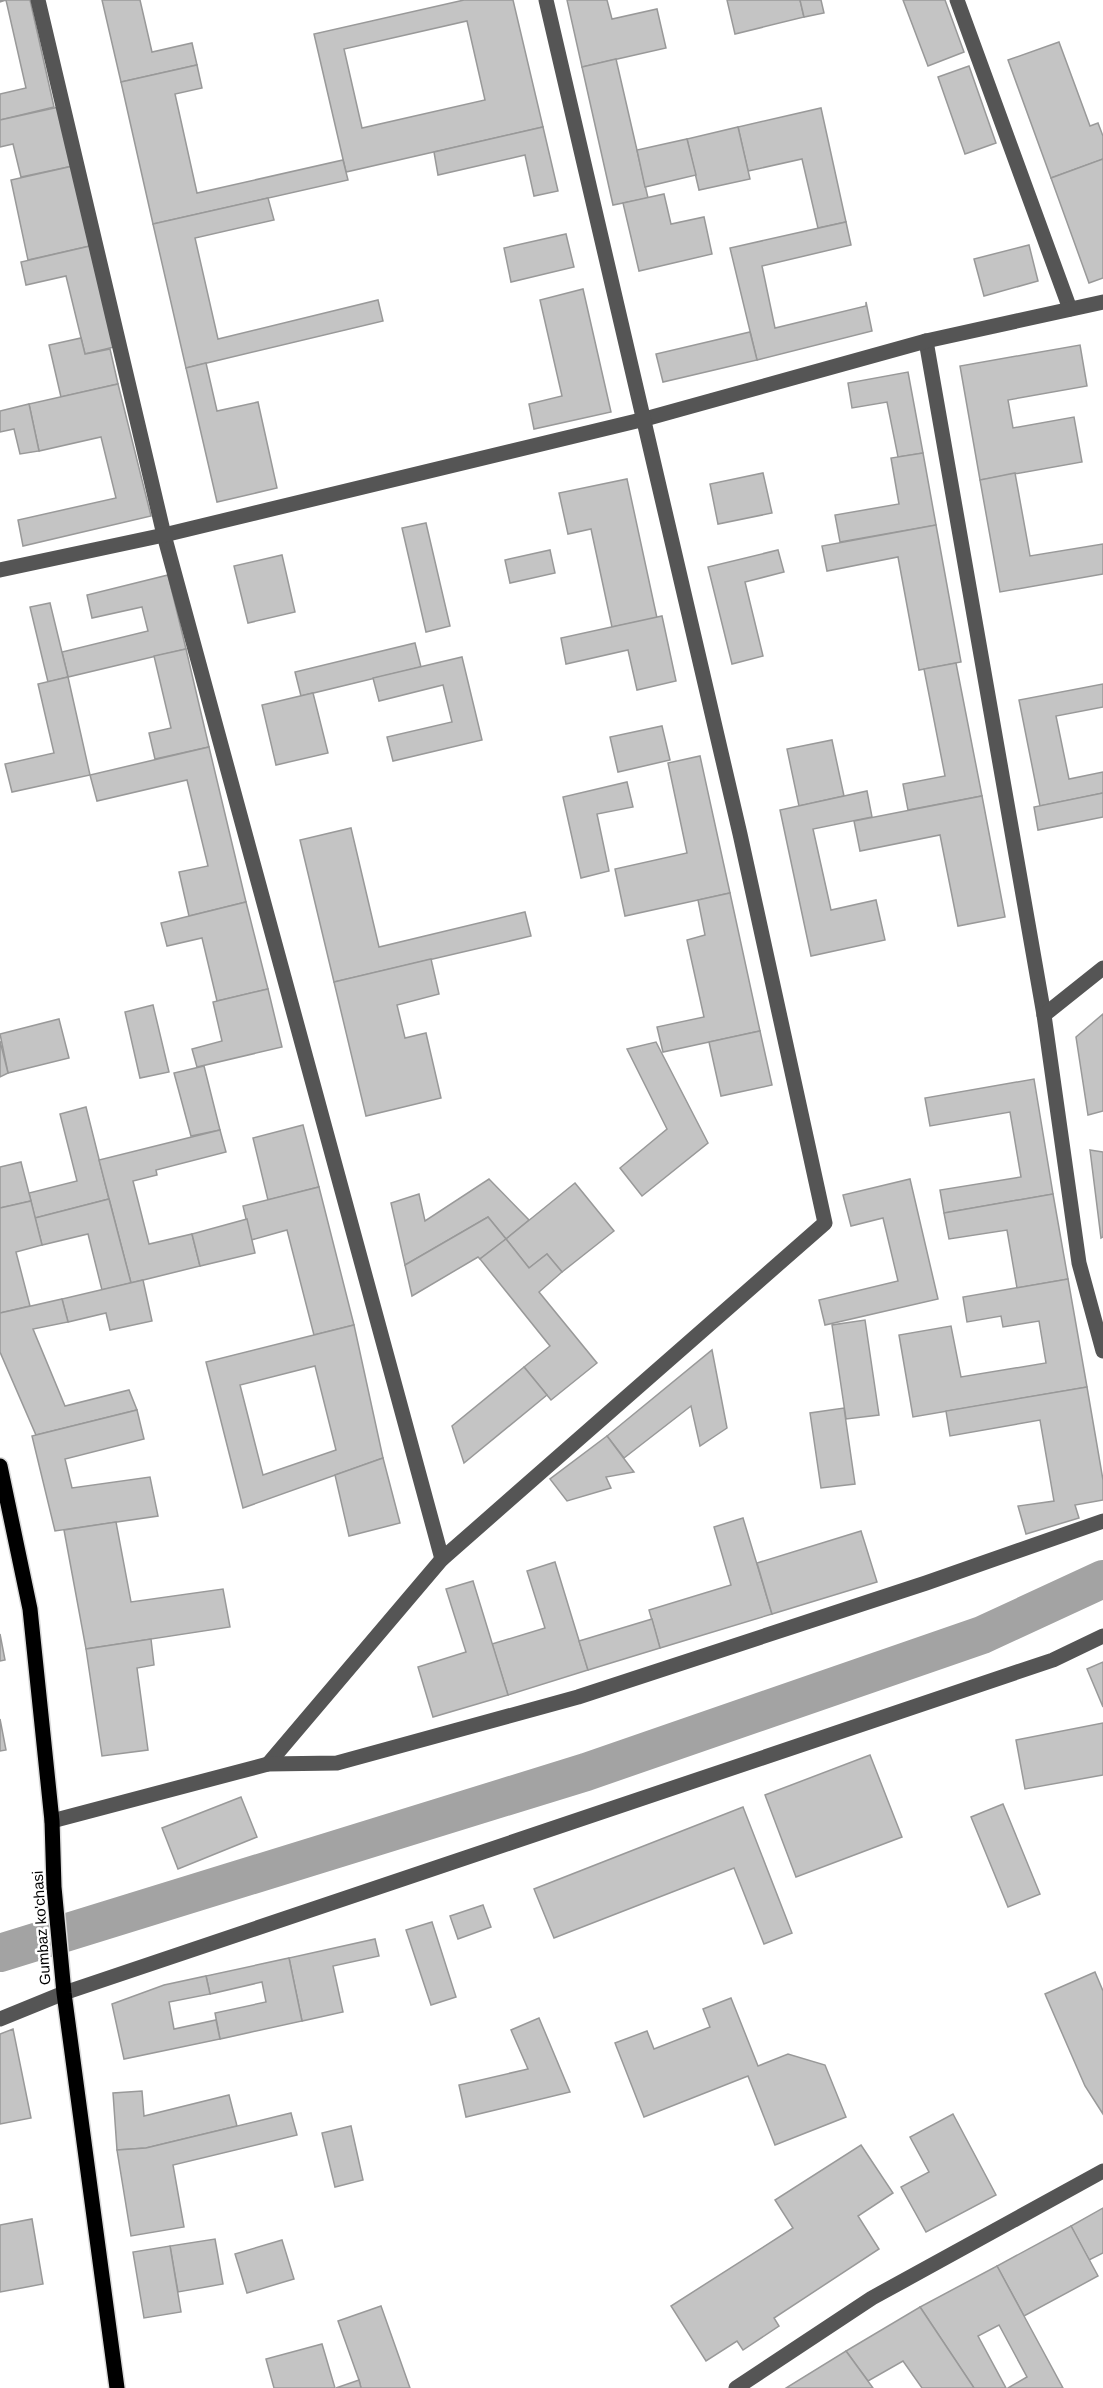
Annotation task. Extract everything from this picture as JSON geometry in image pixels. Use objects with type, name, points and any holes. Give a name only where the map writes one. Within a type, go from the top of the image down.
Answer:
[{"type":"main road","name":"Gumbaz ko'chasi","points":[[0,1466],[30,1609],[52,1821],[54,1887],[64,1993],[117,2388]]},
{"type":"street","points":[[38,0],[164,535],[442,1559]]},
{"type":"street","points":[[268,1764],[442,1559],[825,1223],[740,834],[546,0]]},
{"type":"street","points":[[957,0],[1070,309]]},
{"type":"street","points":[[0,570],[164,535],[645,419],[926,341],[1103,302]]},
{"type":"street","points":[[926,341],[1044,1015],[1079,1263],[1103,1351]]},
{"type":"street","points":[[1044,1015],[1103,968]]},
{"type":"street","points":[[52,1821],[268,1764],[337,1763],[578,1697],[926,1583],[1103,1521]]},
{"type":"street","points":[[0,2019],[64,1993],[1041,1664],[1103,1636]]},
{"type":"street","points":[[736,2388],[872,2298],[1103,2171]]},
{"type":"building","points":[[6,0],[30,0],[54,107],[0,120],[0,94],[26,88]]},
{"type":"building","points":[[102,0],[140,0],[152,52],[192,43],[197,65],[121,82]]},
{"type":"building","points":[[464,0],[513,0],[543,127],[346,172],[314,34]],"holes":[[[467,21],[485,100],[362,128],[344,49]]]},
{"type":"building","points":[[567,0],[607,0],[612,19],[657,9],[666,48],[582,67]]},
{"type":"building","points":[[727,0],[800,0],[804,17],[735,34]]},
{"type":"building","points":[[800,0],[821,0],[824,13],[804,17]]},
{"type":"building","points":[[903,0],[945,0],[964,52],[928,66]]},
{"type":"building","points":[[1059,42],[1090,126],[1098,123],[1103,136],[1103,159],[1051,178],[1008,60]]},
{"type":"building","points":[[616,59],[648,198],[613,205],[582,67]]},
{"type":"building","points":[[197,65],[202,88],[175,94],[197,193],[343,160],[348,180],[153,224],[121,82]]},
{"type":"building","points":[[969,66],[996,143],[965,154],[938,77]]},
{"type":"building","points":[[59,107],[73,166],[21,177],[13,144],[0,147],[0,120]]},
{"type":"building","points":[[821,108],[846,222],[818,228],[802,159],[748,171],[738,127]]},
{"type":"building","points":[[543,127],[558,191],[534,196],[525,155],[438,175],[434,152]]},
{"type":"building","points":[[738,127],[750,179],[699,190],[687,139]]},
{"type":"building","points":[[687,139],[696,175],[645,187],[637,150]]},
{"type":"building","points":[[1103,159],[1103,278],[1089,283],[1051,178]]},
{"type":"building","points":[[73,166],[90,246],[28,260],[11,180]]},
{"type":"building","points":[[664,194],[671,224],[704,217],[712,254],[639,271],[623,203]]},
{"type":"building","points":[[268,198],[274,220],[195,238],[218,339],[378,300],[383,321],[186,368],[153,224]]},
{"type":"building","points":[[846,222],[851,245],[762,266],[775,328],[866,306],[866,302],[872,331],[757,360],[730,248]]},
{"type":"building","points":[[566,234],[574,267],[511,282],[504,248]]},
{"type":"building","points":[[1029,245],[1038,281],[984,296],[974,259]]},
{"type":"building","points":[[90,246],[114,347],[85,354],[66,276],[26,285],[21,262]]},
{"type":"building","points":[[583,289],[611,412],[534,429],[529,404],[562,396],[540,300]]},
{"type":"building","points":[[750,332],[757,360],[663,382],[656,354]]},
{"type":"building","points":[[81,338],[85,354],[110,349],[118,384],[61,397],[49,345]]},
{"type":"building","points":[[1080,345],[1087,386],[1008,400],[1013,428],[1074,417],[1082,462],[980,480],[960,366]]},
{"type":"building","points":[[206,363],[217,411],[258,402],[277,488],[217,502],[186,368]]},
{"type":"building","points":[[908,372],[923,453],[898,457],[887,402],[852,408],[848,383]]},
{"type":"building","points":[[118,384],[151,516],[23,546],[18,520],[116,498],[101,437],[39,451],[29,404]]},
{"type":"building","points":[[29,404],[39,451],[20,454],[14,429],[0,432],[0,411]]},
{"type":"building","points":[[923,453],[936,525],[840,542],[835,515],[899,504],[891,458]]},
{"type":"building","points":[[763,473],[772,513],[718,524],[710,484]]},
{"type":"building","points":[[1015,473],[1030,556],[1103,544],[1103,574],[1000,592],[980,480]]},
{"type":"building","points":[[627,479],[657,618],[612,627],[591,529],[568,534],[559,493]]},
{"type":"building","points":[[426,523],[450,626],[426,632],[402,528]]},
{"type":"building","points":[[936,525],[961,662],[919,670],[898,557],[827,571],[822,546]]},
{"type":"building","points":[[550,550],[555,573],[510,583],[505,560]]},
{"type":"building","points":[[778,550],[784,572],[745,582],[763,656],[732,664],[708,567]]},
{"type":"building","points":[[282,555],[295,612],[248,623],[234,566]]},
{"type":"building","points":[[168,575],[186,649],[68,677],[62,652],[148,631],[142,607],[92,618],[87,595]]},
{"type":"building","points":[[50,603],[68,677],[48,682],[30,607]]},
{"type":"building","points":[[662,616],[676,681],[637,690],[628,650],[566,664],[561,638]]},
{"type":"building","points":[[415,643],[421,667],[301,696],[295,672]]},
{"type":"building","points":[[186,649],[209,747],[155,759],[149,733],[171,728],[154,656]]},
{"type":"building","points":[[462,657],[482,740],[393,761],[387,737],[452,722],[443,685],[379,701],[373,678]]},
{"type":"building","points":[[956,663],[982,796],[908,810],[903,784],[945,776],[924,669]]},
{"type":"building","points":[[68,677],[90,775],[12,792],[5,764],[54,753],[38,684]]},
{"type":"building","points":[[1103,684],[1103,707],[1056,716],[1069,779],[1103,772],[1103,793],[1040,806],[1019,700]]},
{"type":"building","points":[[313,693],[328,753],[276,765],[262,705]]},
{"type":"building","points":[[662,726],[670,760],[618,772],[610,737]]},
{"type":"building","points":[[832,740],[844,796],[799,806],[787,749]]},
{"type":"building","points":[[209,747],[246,902],[189,916],[179,872],[208,866],[187,780],[97,801],[90,775]]},
{"type":"building","points":[[700,756],[730,893],[625,916],[615,869],[687,853],[668,763]]},
{"type":"building","points":[[627,782],[633,807],[597,814],[609,871],[581,878],[563,797]]},
{"type":"building","points":[[867,791],[872,817],[813,829],[831,910],[876,900],[885,940],[811,956],[780,810]]},
{"type":"building","points":[[1103,793],[1103,817],[1038,830],[1034,807]]},
{"type":"building","points":[[982,796],[1005,917],[958,926],[940,835],[860,851],[854,821]]},
{"type":"building","points":[[351,828],[379,947],[525,912],[531,936],[334,982],[300,840]]},
{"type":"building","points":[[730,893],[760,1031],[663,1052],[657,1027],[704,1017],[687,940],[705,935],[698,900]]},
{"type":"building","points":[[246,902],[268,989],[217,1001],[202,938],[167,946],[161,923]]},
{"type":"building","points":[[431,959],[439,994],[397,1005],[405,1038],[426,1033],[441,1098],[366,1116],[334,982]]},
{"type":"building","points":[[268,989],[282,1047],[197,1067],[192,1049],[222,1041],[213,1002]]},
{"type":"building","points":[[153,1005],[169,1072],[140,1078],[125,1012]]},
{"type":"building","points":[[1103,1014],[1103,1111],[1088,1115],[1076,1037]]},
{"type":"building","points":[[59,1019],[69,1058],[8,1073],[0,1034]]},
{"type":"building","points":[[760,1031],[772,1085],[721,1096],[709,1042]]},
{"type":"building","points":[[0,1041],[8,1073],[0,1077]]},
{"type":"building","points":[[656,1042],[708,1143],[642,1196],[620,1168],[667,1129],[627,1049]]},
{"type":"building","points":[[204,1066],[220,1130],[191,1136],[174,1073]]},
{"type":"building","points":[[1034,1079],[1053,1194],[944,1213],[940,1190],[1021,1177],[1010,1112],[930,1126],[925,1098]]},
{"type":"building","points":[[86,1107],[109,1199],[35,1218],[29,1193],[77,1181],[60,1114]]},
{"type":"building","points":[[303,1125],[319,1187],[268,1200],[253,1138]]},
{"type":"building","points":[[220,1130],[226,1152],[156,1170],[157,1175],[133,1181],[149,1244],[192,1234],[200,1266],[131,1283],[99,1160]]},
{"type":"building","points":[[1090,1150],[1103,1152],[1103,1237],[1101,1238]]},
{"type":"building","points":[[21,1162],[31,1201],[0,1208],[0,1167]]},
{"type":"building","points":[[489,1179],[529,1220],[506,1239],[488,1217],[405,1265],[391,1203],[419,1194],[425,1221]]},
{"type":"building","points":[[910,1179],[938,1299],[825,1325],[819,1300],[898,1281],[883,1218],[851,1226],[843,1195]]},
{"type":"building","points":[[575,1183],[614,1231],[562,1272],[547,1254],[529,1268],[506,1239]]},
{"type":"building","points":[[319,1187],[354,1325],[314,1335],[287,1230],[251,1240],[243,1206]]},
{"type":"building","points":[[1053,1194],[1068,1279],[1017,1288],[1007,1230],[949,1239],[944,1213]]},
{"type":"building","points":[[109,1199],[131,1283],[102,1290],[88,1234],[42,1245],[35,1218]]},
{"type":"building","points":[[31,1201],[42,1245],[16,1252],[30,1306],[0,1313],[0,1208]]},
{"type":"building","points":[[488,1217],[506,1239],[480,1259],[478,1257],[412,1296],[405,1265]]},
{"type":"building","points":[[247,1219],[255,1253],[200,1266],[192,1234]]},
{"type":"building","points":[[506,1239],[529,1268],[547,1254],[562,1272],[539,1292],[597,1363],[551,1400],[524,1367],[550,1346],[480,1259]]},
{"type":"building","points":[[1068,1279],[1087,1387],[913,1417],[899,1335],[951,1326],[961,1377],[1046,1363],[1039,1321],[1003,1327],[1001,1316],[967,1322],[963,1297]]},
{"type":"building","points":[[143,1280],[152,1321],[110,1330],[106,1313],[68,1322],[62,1299]]},
{"type":"building","points":[[62,1299],[68,1322],[33,1329],[65,1406],[129,1390],[137,1410],[36,1435],[0,1352],[0,1313]]},
{"type":"building","points":[[865,1320],[879,1415],[846,1419],[832,1325]]},
{"type":"building","points":[[354,1325],[383,1458],[243,1508],[206,1362]],"holes":[[[315,1366],[336,1450],[263,1475],[240,1385]]]},
{"type":"building","points":[[712,1350],[727,1428],[700,1446],[691,1406],[624,1458],[607,1436]]},
{"type":"building","points":[[524,1367],[547,1395],[464,1463],[452,1426]]},
{"type":"building","points":[[1087,1387],[1103,1480],[1103,1500],[1075,1505],[1079,1518],[1026,1534],[1018,1506],[1054,1501],[1040,1420],[950,1436],[946,1411]]},
{"type":"building","points":[[844,1408],[855,1484],[821,1488],[810,1413]]},
{"type":"building","points":[[137,1410],[144,1439],[65,1459],[72,1488],[150,1477],[158,1516],[55,1531],[32,1436]]},
{"type":"building","points":[[607,1436],[634,1472],[606,1477],[611,1488],[567,1501],[550,1479]]},
{"type":"building","points":[[383,1458],[400,1523],[349,1536],[335,1475]]},
{"type":"building","points":[[743,1518],[772,1614],[660,1648],[649,1610],[731,1585],[714,1527]]},
{"type":"building","points":[[116,1522],[131,1602],[223,1589],[230,1627],[86,1649],[64,1530]]},
{"type":"building","points":[[861,1531],[877,1582],[772,1614],[757,1563]]},
{"type":"building","points":[[555,1562],[588,1670],[508,1695],[492,1644],[545,1628],[527,1571]]},
{"type":"building","points":[[473,1581],[508,1695],[433,1717],[418,1667],[466,1652],[446,1589]]},
{"type":"building","points":[[652,1619],[660,1648],[588,1670],[579,1641]]},
{"type":"building","points":[[0,1634],[5,1660],[0,1661]]},
{"type":"building","points":[[151,1639],[154,1665],[137,1668],[148,1750],[102,1756],[86,1649]]},
{"type":"building","points":[[1103,1662],[1103,1707],[1087,1669]]},
{"type":"building","points":[[0,1719],[6,1750],[0,1751]]},
{"type":"building","points":[[1103,1723],[1103,1775],[1025,1789],[1016,1740]]},
{"type":"building","points":[[870,1755],[902,1837],[796,1877],[765,1795]]},
{"type":"building","points":[[241,1797],[257,1837],[178,1869],[162,1828]]},
{"type":"building","points":[[1003,1804],[1040,1894],[1008,1907],[971,1817]]},
{"type":"building","points":[[743,1807],[792,1933],[764,1944],[734,1868],[554,1938],[534,1889]]},
{"type":"building","points":[[483,1905],[491,1927],[458,1939],[450,1916]]},
{"type":"building","points":[[432,1922],[456,1997],[431,2005],[406,1930]]},
{"type":"building","points":[[375,1939],[379,1956],[333,1966],[343,2012],[302,2021],[289,1958]]},
{"type":"building","points":[[289,1958],[302,2021],[220,2039],[215,2013],[266,2002],[262,1982],[210,1994],[206,1976]]},
{"type":"building","points":[[1095,1972],[1103,1991],[1103,2114],[1085,2086],[1045,1994]]},
{"type":"building","points":[[206,1976],[210,1994],[169,2002],[174,2029],[216,2020],[220,2039],[124,2059],[112,2004],[164,1985]]},
{"type":"building","points":[[731,1998],[758,2066],[788,2054],[825,2065],[846,2117],[775,2145],[748,2076],[644,2117],[615,2043],[647,2031],[654,2049],[710,2027],[703,2009]]},
{"type":"building","points":[[539,2018],[570,2092],[466,2117],[459,2085],[528,2069],[511,2030]]},
{"type":"building","points":[[13,2029],[31,2118],[0,2124],[0,2034]]},
{"type":"building","points":[[142,2091],[144,2116],[229,2095],[237,2126],[146,2148],[117,2150],[113,2093]]},
{"type":"building","points":[[291,2113],[297,2135],[173,2165],[184,2227],[131,2236],[117,2150],[146,2148]]},
{"type":"building","points":[[953,2114],[996,2195],[926,2232],[901,2187],[929,2172],[910,2137]]},
{"type":"building","points":[[351,2126],[363,2180],[335,2187],[322,2133]]},
{"type":"building","points":[[861,2145],[893,2193],[858,2216],[879,2249],[774,2318],[779,2326],[743,2350],[737,2341],[706,2361],[671,2306],[793,2228],[775,2200]]},
{"type":"building","points":[[1103,2208],[1103,2253],[1089,2260],[1071,2226]]},
{"type":"building","points":[[32,2219],[43,2284],[0,2292],[0,2225]]},
{"type":"building","points":[[1071,2226],[1098,2276],[1024,2316],[997,2266]]},
{"type":"building","points":[[215,2239],[223,2284],[178,2292],[170,2246]]},
{"type":"building","points":[[282,2240],[294,2279],[247,2293],[235,2254]]},
{"type":"building","points":[[170,2246],[181,2312],[144,2318],[133,2252]]},
{"type":"building","points":[[997,2266],[1063,2388],[1008,2388],[1027,2377],[999,2325],[978,2336],[1006,2388],[974,2388],[920,2307]]},
{"type":"building","points":[[381,2306],[410,2388],[361,2388],[338,2321]]},
{"type":"building","points":[[920,2307],[974,2388],[922,2388],[903,2361],[868,2381],[846,2351]]},
{"type":"building","points":[[322,2344],[335,2388],[274,2388],[266,2359]]},
{"type":"building","points":[[846,2351],[873,2388],[786,2388]]},
{"type":"building","points":[[359,2380],[361,2388],[336,2388]]},
{"type":"waterway","points":[[0,1953],[586,1772],[982,1635],[1103,1579]]}]
